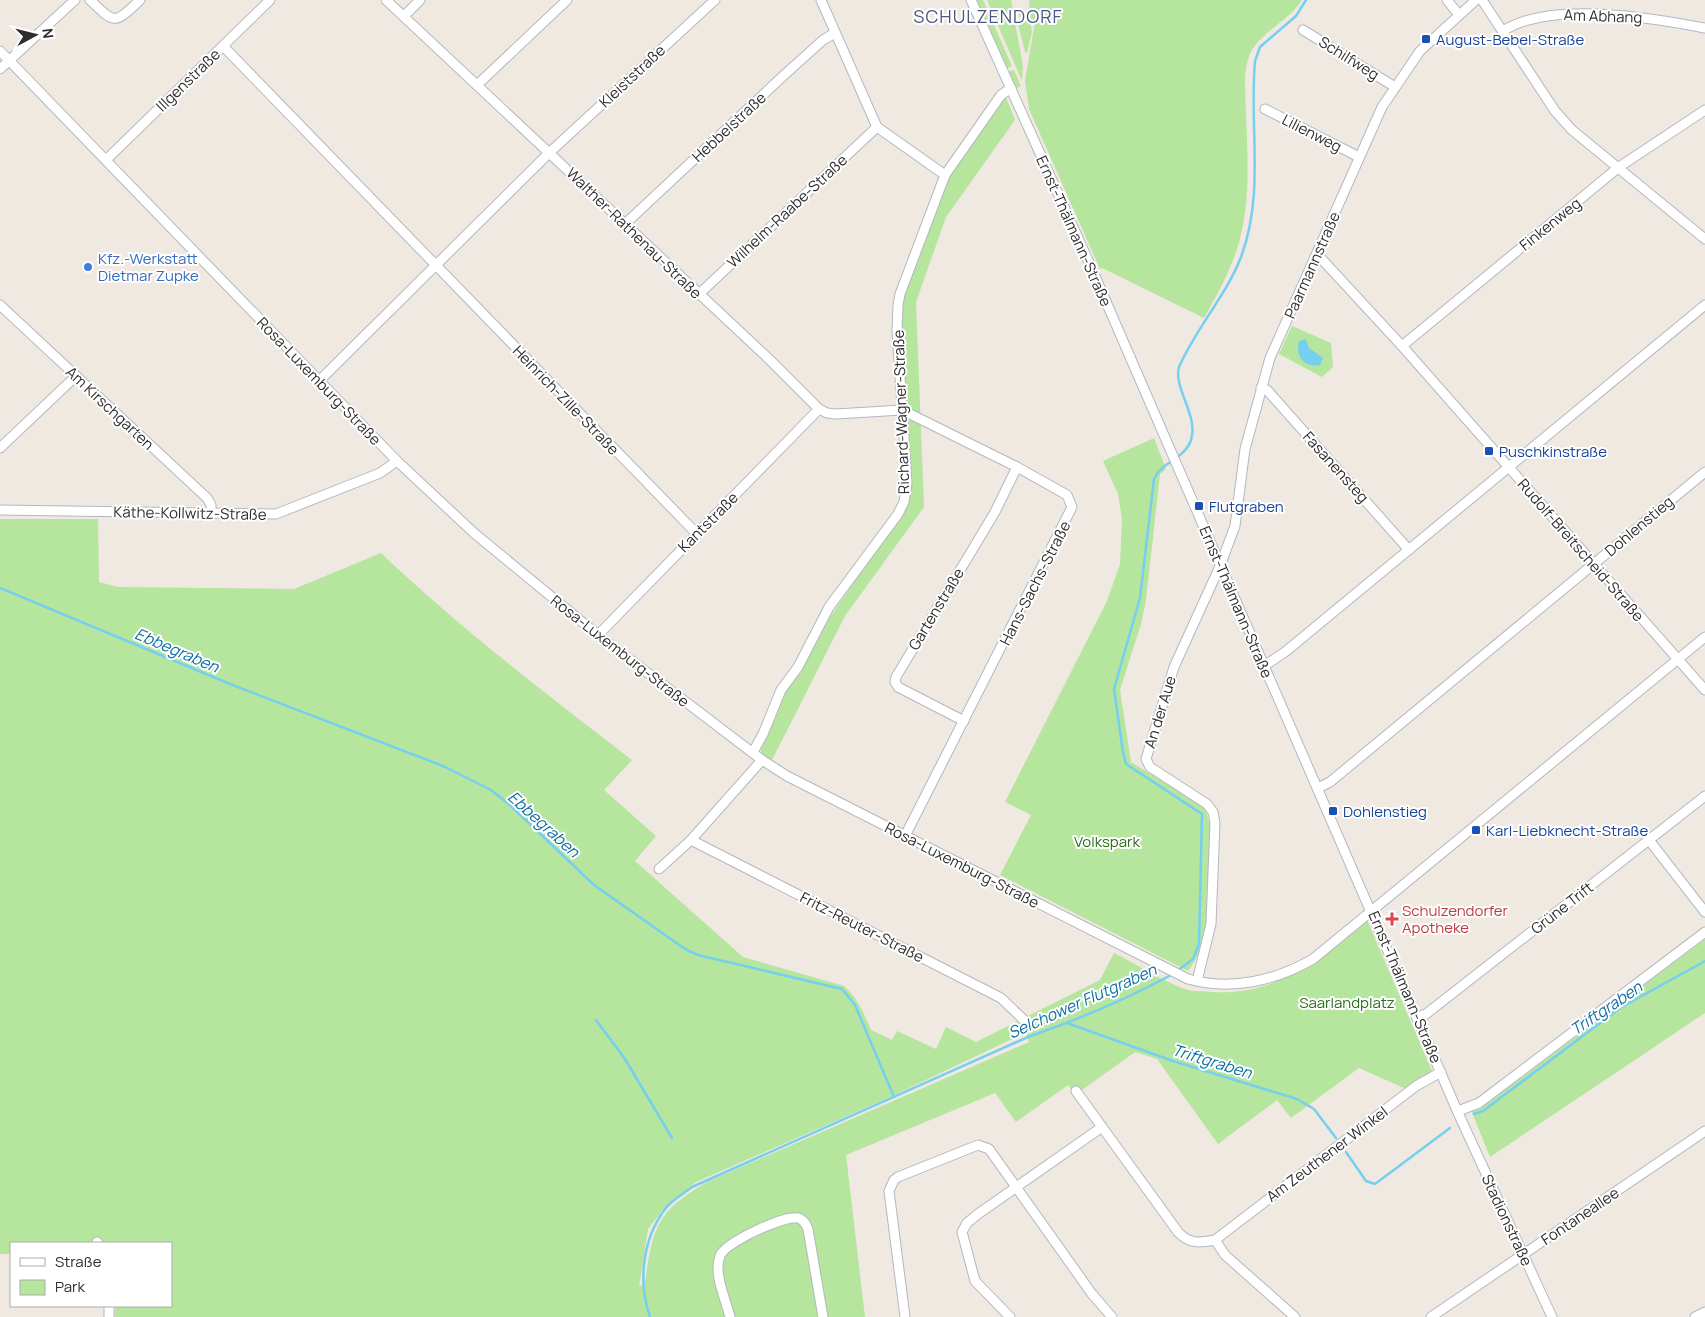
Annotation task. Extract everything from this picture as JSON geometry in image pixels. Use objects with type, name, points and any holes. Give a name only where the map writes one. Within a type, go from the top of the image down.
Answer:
[{"type":"street","points":[[0,69],[74,0]]},
{"type":"street","points":[[90,0],[109,19],[123,17],[140,0]]},
{"type":"street","name":"Illgenstraße","points":[[106,160],[270,0]]},
{"type":"street","name":"Walther-Rathenau-Straße","points":[[386,0],[698,295],[770,360],[819,409]]},
{"type":"street","points":[[404,16],[420,0]]},
{"type":"street","points":[[477,85],[567,0]]},
{"type":"street","name":"Kleiststraße","points":[[549,153],[715,0]]},
{"type":"street","points":[[821,0],[877,127],[945,175]]},
{"type":"street","name":"Ernst-Thälmann-Straße","points":[[972,0],[1091,267],[1463,1123]]},
{"type":"street","points":[[1447,0],[1459,15]]},
{"type":"street","name":"Paarmannstraße","points":[[1220,566],[1235,526],[1245,449],[1270,358],[1359,157],[1382,107],[1420,50],[1476,0]]},
{"type":"street","points":[[1482,0],[1554,111],[1572,130],[1705,239]]},
{"type":"street","name":"Am Abhang","points":[[1503,31],[1549,15],[1574,13],[1646,18],[1705,28]]},
{"type":"street","name":"Schilfweg","points":[[1303,30],[1395,87]]},
{"type":"street","name":"Hebbelstraße","points":[[625,224],[782,77],[823,40],[835,32]]},
{"type":"street","name":"Heinrich-Zille-Straße","points":[[223,46],[696,533]]},
{"type":"street","name":"Rosa-Luxemburg-Straße","points":[[0,51],[397,461],[488,545],[598,635],[762,760],[905,836],[1165,968],[1197,981],[1219,984],[1242,983],[1267,979],[1291,970],[1315,958],[1372,911]]},
{"type":"street","name":"Richard-Wagner-Straße","points":[[753,752],[763,734],[781,690],[798,666],[829,607],[902,506],[906,483],[898,305],[904,282],[945,175],[1001,95],[1011,88]]},
{"type":"street","name":"Lilienweg","points":[[1264,108],[1359,157]]},
{"type":"street","name":"Finkenweg","points":[[1402,346],[1619,167],[1705,110]]},
{"type":"street","name":"Wilhelm-Raabe-Straße","points":[[698,295],[877,127]]},
{"type":"street","points":[[320,380],[549,153]]},
{"type":"street","name":"Rudolf-Breitscheid-Straße","points":[[1317,254],[1402,346],[1705,690]]},
{"type":"street","name":"Am Kirschgarten","points":[[0,305],[207,498],[211,505],[211,514]]},
{"type":"street","points":[[1264,666],[1276,659],[1705,305]]},
{"type":"street","points":[[0,448],[76,376]]},
{"type":"street","name":"Fasanensteg","points":[[1261,388],[1267,390],[1409,550]]},
{"type":"street","points":[[819,409],[827,413],[836,414],[902,410]]},
{"type":"street","name":"Kantstraße","points":[[598,635],[819,409]]},
{"type":"street","name":"Hans-Sachs-Straße","points":[[902,410],[1017,467],[1067,495],[1072,507],[905,836]]},
{"type":"street","name":"Käthe-Kollwitz-Straße","points":[[0,510],[282,514],[380,473],[397,461]]},
{"type":"street","name":"Gartenstraße","points":[[964,721],[898,687],[895,682],[896,677],[995,512],[1017,467]]},
{"type":"street","name":"Dohlenstieg","points":[[1318,788],[1330,782],[1705,472]]},
{"type":"street","name":"An der Aue","points":[[1197,981],[1211,924],[1215,823],[1213,812],[1207,804],[1150,767],[1146,759],[1174,667],[1220,566]]},
{"type":"street","points":[[1372,911],[1705,637]]},
{"type":"street","points":[[659,869],[691,840],[762,760]]},
{"type":"street","name":"Grüne Trift","points":[[1418,1017],[1426,1014],[1705,796]]},
{"type":"street","name":"Fritz-Reuter-Straße","points":[[691,840],[1001,998],[1027,1023]]},
{"type":"street","points":[[1649,840],[1705,912]]},
{"type":"street","points":[[1458,1111],[1479,1103],[1705,932]]},
{"type":"street","name":"Am Zeuthener Winkel","points":[[1215,1240],[1416,1086],[1441,1072]]},
{"type":"street","points":[[1076,1091],[1183,1237],[1198,1243],[1215,1240],[1225,1254],[1295,1317]]},
{"type":"street","name":"Stadionstraße","points":[[1463,1123],[1552,1317]]},
{"type":"street","points":[[1010,1317],[978,1286],[962,1232],[967,1223],[1102,1127]]},
{"type":"street","name":"Fontaneallee","points":[[1431,1317],[1705,1131]]},
{"type":"street","points":[[905,1317],[889,1191],[894,1180],[978,1145],[988,1149],[1092,1294],[1112,1317]]},
{"type":"street","points":[[730,1317],[718,1270],[719,1257],[723,1249],[744,1237],[786,1220],[797,1218],[805,1223],[811,1239],[823,1317]]},
{"type":"street","points":[[1695,1317],[1705,1312]]},
{"type":"green space","points":[[976,0],[983,0],[1012,66],[1006,69]]},
{"type":"green space","points":[[987,0],[1011,0],[1023,66],[1022,81]]},
{"type":"green space","points":[[1029,0],[1302,0],[1291,13],[1259,41],[1249,57],[1245,77],[1248,165],[1242,231],[1229,269],[1204,318],[1102,268],[1100,269],[1029,109],[1025,80],[1035,22],[1029,17],[1019,17],[1019,13],[1030,14]]},
{"type":"green space","points":[[1026,20],[1030,21],[1032,32],[1027,53],[1025,52],[1018,24]]},
{"type":"green space","points":[[1014,70],[1021,86],[1017,88],[1014,87],[1008,72]]},
{"type":"green space","points":[[1006,97],[1015,120],[946,217],[916,302],[924,507],[845,616],[771,762],[763,756],[760,747],[779,700],[823,627],[906,507],[900,323],[905,288],[948,177]]},
{"type":"green space","points":[[1292,326],[1331,343],[1333,367],[1322,377],[1279,354]]},
{"type":"green space","name":"Volkspark","points":[[1154,438],[1166,469],[1160,474],[1146,600],[1141,624],[1120,690],[1131,762],[1205,808],[1210,825],[1210,881],[1207,921],[1197,957],[1188,971],[1000,875],[1031,815],[1005,802],[1107,601],[1120,564],[1122,519],[1118,494],[1103,461]]},
{"type":"green space","name":"Saarlandplatz","points":[[0,519],[98,519],[99,582],[118,587],[294,589],[381,553],[472,634],[632,760],[604,790],[656,836],[635,861],[743,957],[844,986],[857,1001],[871,1030],[892,1040],[897,1031],[936,1049],[946,1027],[976,1042],[1100,980],[1114,953],[1165,980],[1193,991],[1235,992],[1256,988],[1277,981],[1315,961],[1367,920],[1432,1071],[1406,1089],[1359,1068],[1291,1118],[1277,1100],[1218,1144],[1157,1059],[1135,1052],[1082,1090],[1075,1094],[1068,1085],[1016,1122],[995,1093],[846,1155],[865,1317],[115,1317],[115,1307],[172,1307],[172,1242],[10,1242],[10,1254],[0,1254]],"holes":[[[1025,1033],[1029,1042],[709,1181],[678,1202],[660,1222],[651,1247],[645,1283],[639,1287],[648,1229],[664,1208],[696,1182],[888,1098]]]},
{"type":"green space","points":[[1705,939],[1705,1013],[1490,1157],[1471,1110],[1480,1109]]},
{"type":"water","points":[[1306,339],[1309,348],[1323,358],[1320,365],[1309,365],[1302,360],[1298,352],[1298,346],[1299,341]]},
{"type":"waterway","name":"Selchower Flutgraben","points":[[1177,971],[1193,959],[1199,944],[1202,814],[1126,764],[1114,689],[1140,598],[1154,479],[1162,468],[1184,452],[1191,440],[1193,431],[1192,421],[1179,384],[1179,367],[1235,271],[1248,233],[1252,209],[1255,160],[1255,61],[1260,47],[1296,16],[1306,0]]},
{"type":"waterway","name":"Ebbegraben","points":[[0,588],[230,684],[443,766],[491,790],[510,805],[594,885],[685,949],[698,955],[842,989],[855,1005],[894,1097]]},
{"type":"waterway","name":"Triftgraben","points":[[1474,1114],[1483,1111],[1620,1008],[1705,961]]},
{"type":"waterway","name":"Selchower Flutgraben","points":[[650,1317],[646,1304],[643,1276],[644,1262],[651,1234],[665,1209],[692,1187],[1028,1037],[1102,1009],[1173,974]]},
{"type":"waterway","points":[[596,1020],[625,1059],[672,1138]]},
{"type":"waterway","name":"Triftgraben","points":[[1067,1023],[1173,1061],[1297,1099],[1314,1109],[1336,1138]]},
{"type":"waterway","name":"Triftgraben","points":[[1346,1152],[1366,1181],[1375,1184],[1450,1128]]},
{"type":"place","name":"August-Bebel-Straße","points":[[1426,39]]},
{"type":"place","name":"Kfz.-Werkstatt Dietmar Zupke","points":[[88,267]]},
{"type":"place","name":"Puschkinstraße","points":[[1489,451]]},
{"type":"place","name":"Flutgraben","points":[[1199,506]]},
{"type":"place","name":"Dohlenstieg","points":[[1333,811]]},
{"type":"place","name":"Karl-Liebknecht-Straße","points":[[1476,830]]},
{"type":"place","name":"Schulzendorfer Apotheke","points":[[1392,919]]},
{"type":"district","name":"SCHULZENDORF","points":[[988,16]]}]
